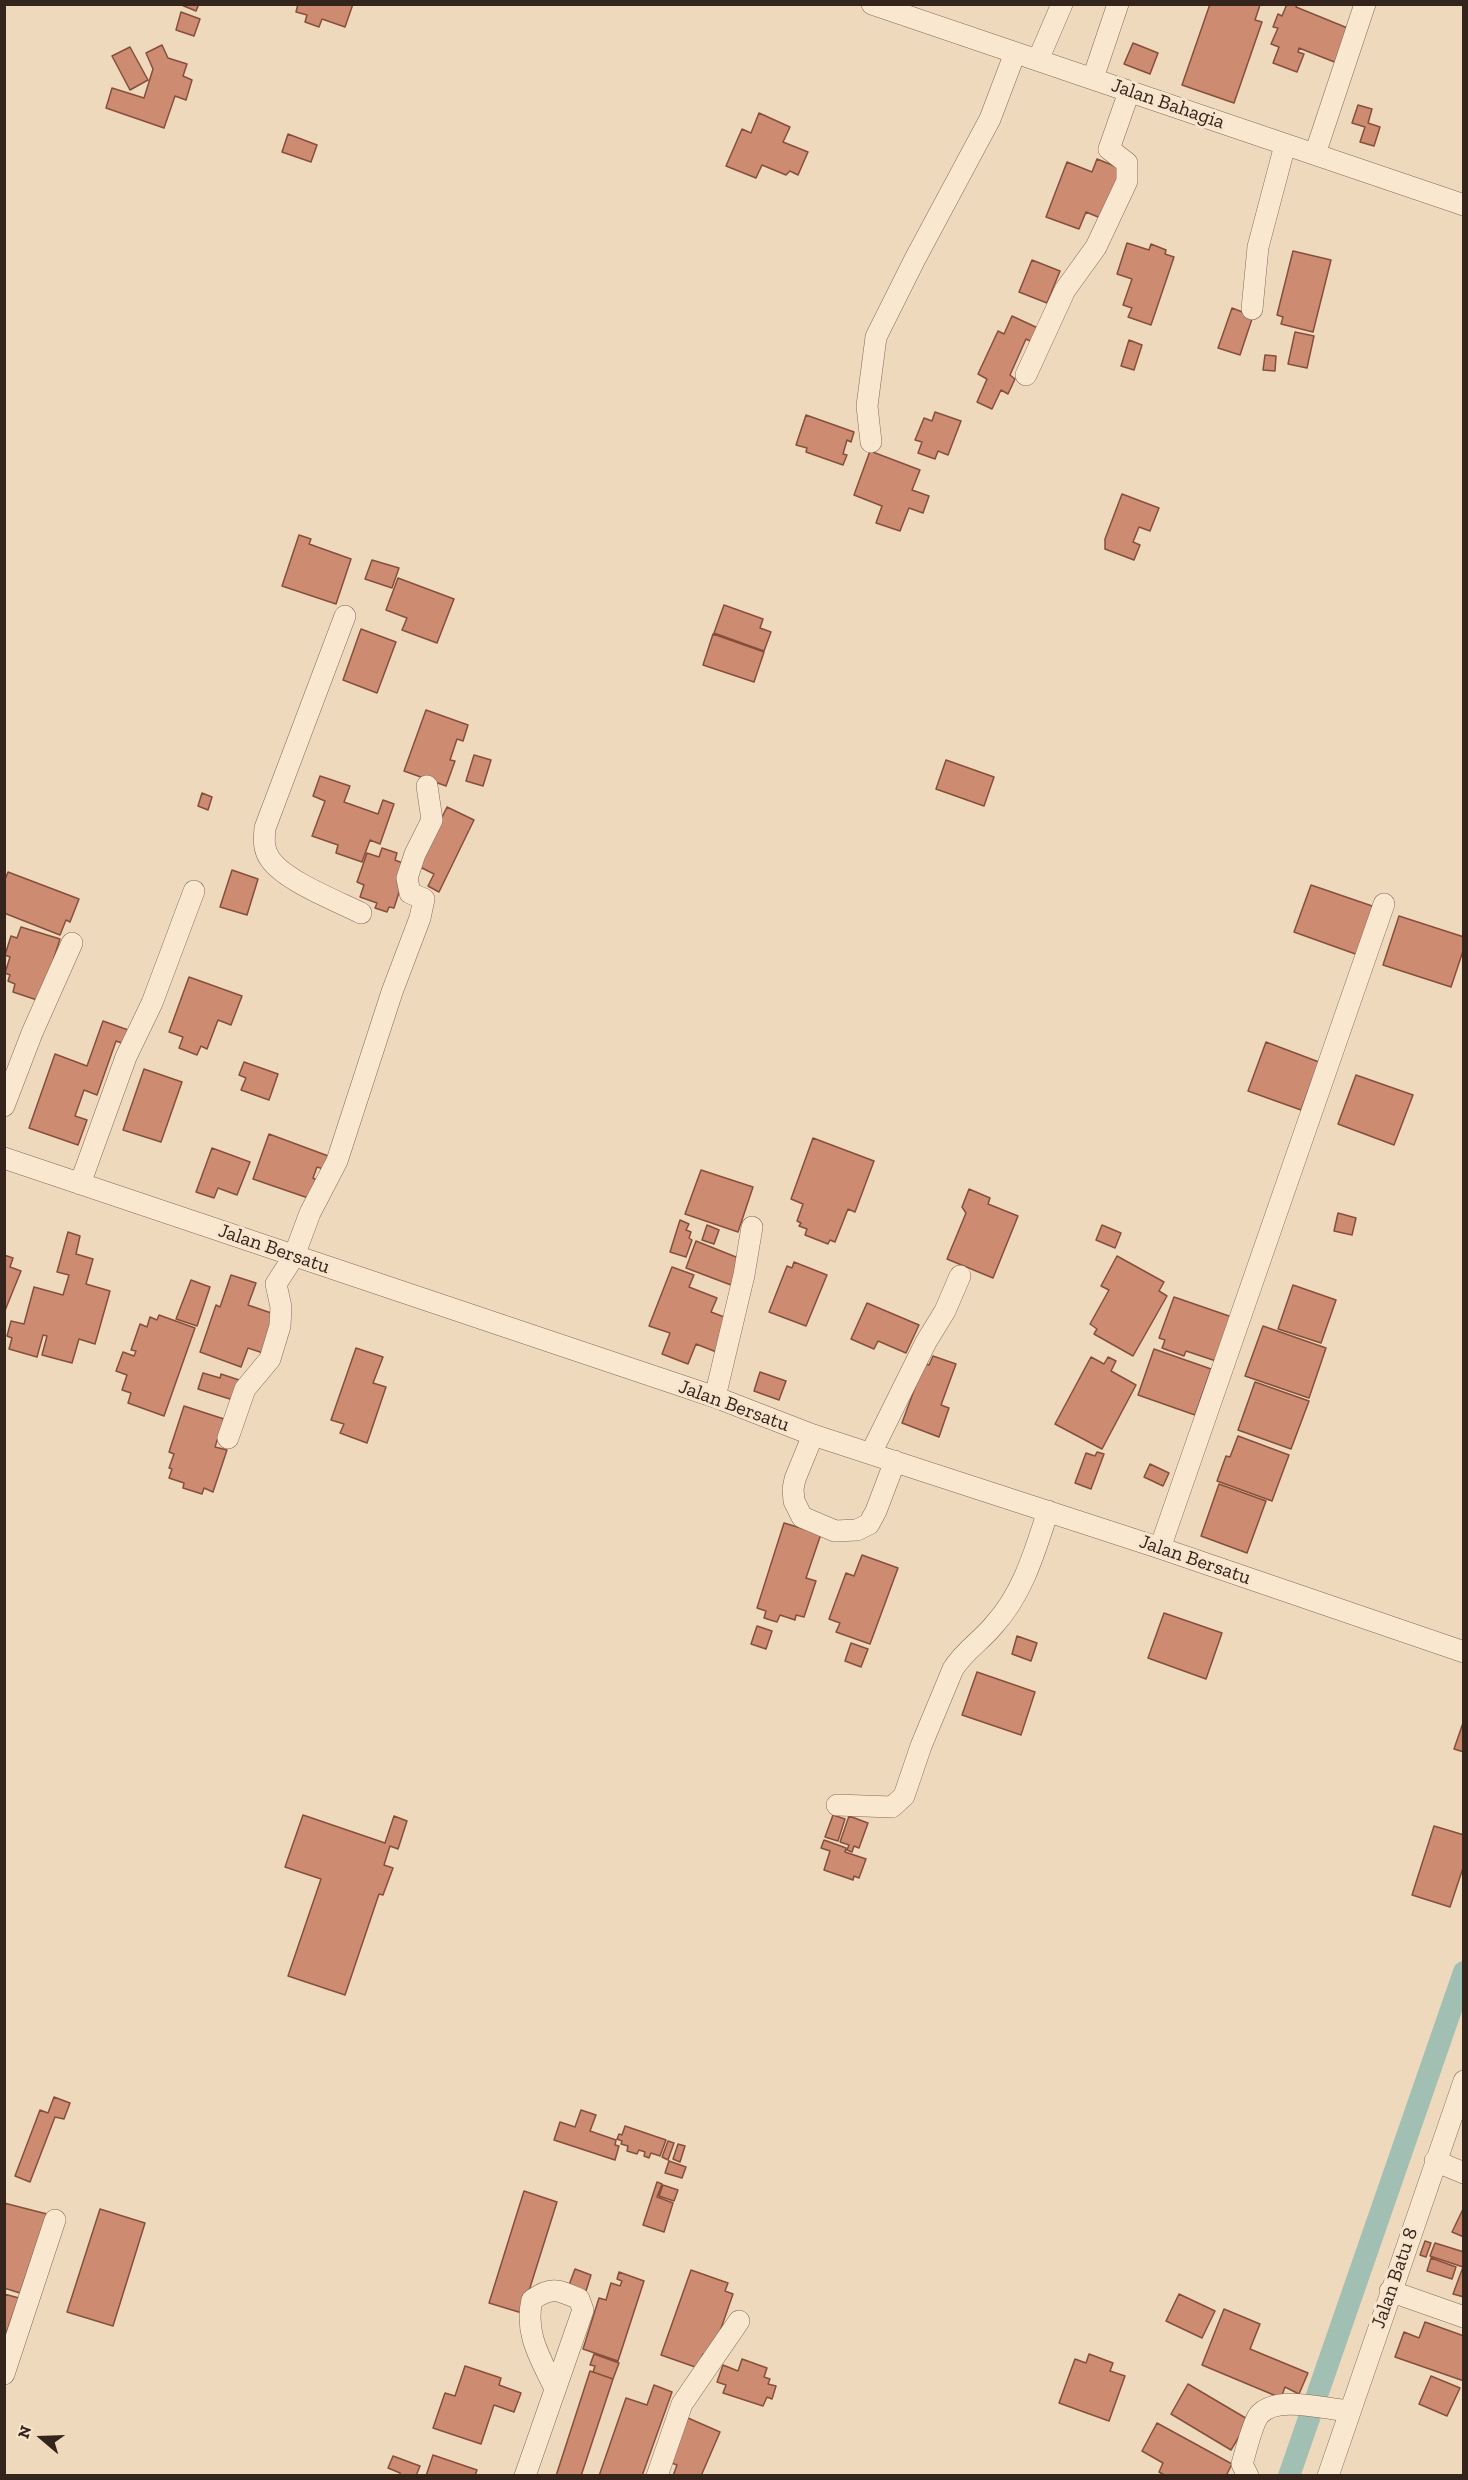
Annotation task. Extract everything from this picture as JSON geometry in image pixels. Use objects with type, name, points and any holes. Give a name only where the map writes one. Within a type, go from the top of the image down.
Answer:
[{"type":"street","name":"Jalan Bahagia","points":[[872,4],[1464,205]]},
{"type":"street","points":[[1038,60],[1062,4]]},
{"type":"street","points":[[1093,78],[1118,4]]},
{"type":"street","points":[[1315,154],[1365,4]]},
{"type":"street","points":[[871,442],[867,406],[876,337],[990,119],[1015,53]]},
{"type":"street","points":[[1026,375],[1065,290],[1096,246],[1127,181],[1126,163],[1109,149],[1129,92]]},
{"type":"street","points":[[1251,309],[1258,247],[1285,145]]},
{"type":"street","points":[[345,616],[265,828],[264,845],[270,860],[297,882],[362,914]]},
{"type":"street","points":[[228,1438],[245,1389],[270,1359],[280,1326],[281,1307],[276,1284],[294,1256],[310,1213],[337,1161],[392,992],[420,918],[424,899],[410,893],[407,878],[415,854],[432,820],[427,786]]},
{"type":"street","points":[[80,1184],[126,1057],[152,1003],[194,891]]},
{"type":"street","points":[[1160,1548],[1384,904]]},
{"type":"street","points":[[4,1106],[32,1033],[72,943]]},
{"type":"street","name":"Jalan Bersatu","points":[[4,1158],[715,1397],[813,1435],[1160,1548],[1464,1652]]},
{"type":"street","points":[[715,1397],[744,1275],[752,1227]]},
{"type":"street","points":[[871,1453],[926,1342],[945,1311],[960,1276]]},
{"type":"street","points":[[813,1435],[795,1479],[794,1501],[802,1517],[835,1531],[857,1530],[869,1524],[895,1461]]},
{"type":"street","points":[[837,1805],[892,1807],[904,1796],[921,1746],[953,1669],[960,1658],[994,1625],[1016,1594],[1030,1567],[1048,1511]]},
{"type":"street","name":"Jalan Batu 8","points":[[1328,2475],[1341,2411],[1390,2291],[1464,2081]]},
{"type":"street","points":[[1435,2161],[1464,2172]]},
{"type":"street","points":[[4,2374],[55,2220]]},
{"type":"street","points":[[1390,2291],[1464,2317]]},
{"type":"street","points":[[657,2475],[682,2404],[739,2321]]},
{"type":"street","points":[[525,2475],[555,2389]]},
{"type":"street","points":[[1248,2475],[1242,2464],[1258,2416],[1267,2408],[1292,2403],[1341,2411]]},
{"type":"building","points":[[179,4],[199,4],[196,11]]},
{"type":"building","points":[[298,4],[353,4],[345,27],[322,19],[319,27],[305,22],[307,15],[296,12]]},
{"type":"building","points":[[1210,4],[1260,5],[1255,20],[1262,22],[1234,103],[1182,85]]},
{"type":"building","points":[[1287,4],[1297,4],[1296,7],[1350,29],[1337,63],[1299,48],[1298,52],[1304,54],[1297,72],[1273,63],[1279,47],[1271,44],[1278,28],[1273,27],[1278,14],[1282,16]]},
{"type":"building","points":[[181,12],[200,19],[194,36],[176,30]]},
{"type":"building","points":[[1133,43],[1158,53],[1150,74],[1124,64]]},
{"type":"building","points":[[162,45],[168,58],[187,64],[183,76],[192,80],[186,100],[175,96],[164,128],[106,108],[112,88],[144,98],[153,69],[146,53]]},
{"type":"building","points":[[130,47],[148,80],[130,90],[112,56]]},
{"type":"building","points":[[1358,105],[1372,109],[1368,123],[1380,127],[1374,146],[1360,142],[1365,127],[1352,123]]},
{"type":"building","points":[[759,113],[790,127],[783,142],[808,152],[798,175],[790,171],[786,175],[762,165],[756,178],[726,166],[742,129],[751,133]]},
{"type":"building","points":[[288,134],[317,145],[311,162],[282,152]]},
{"type":"building","points":[[1097,159],[1122,169],[1103,219],[1086,212],[1079,229],[1046,217],[1067,162],[1092,172]]},
{"type":"building","points":[[1127,243],[1149,250],[1151,244],[1166,250],[1165,254],[1174,257],[1151,325],[1128,317],[1132,308],[1123,305],[1132,279],[1117,274]]},
{"type":"building","points":[[1293,251],[1331,260],[1313,332],[1281,324],[1283,317],[1277,315]]},
{"type":"building","points":[[1032,260],[1060,271],[1047,303],[1019,292]]},
{"type":"building","points":[[1232,308],[1253,316],[1240,355],[1218,348]]},
{"type":"building","points":[[1012,316],[1040,329],[1034,343],[1026,339],[1010,375],[1015,379],[1008,394],[1001,390],[992,409],[977,402],[987,379],[978,374],[998,331],[1004,334]]},
{"type":"building","points":[[1295,332],[1314,336],[1307,368],[1288,364]]},
{"type":"building","points":[[1129,340],[1142,345],[1134,370],[1121,366]]},
{"type":"building","points":[[1265,355],[1276,356],[1275,371],[1263,370]]},
{"type":"building","points":[[935,412],[961,421],[948,455],[938,451],[935,459],[918,453],[922,442],[915,440],[924,418],[932,421]]},
{"type":"building","points":[[806,415],[854,432],[851,442],[847,440],[843,454],[847,455],[843,465],[806,452],[807,448],[796,445]]},
{"type":"building","points":[[870,451],[920,470],[912,490],[929,496],[923,513],[909,508],[900,531],[876,523],[882,506],[854,495]]},
{"type":"building","points":[[1122,494],[1159,508],[1150,531],[1139,527],[1133,542],[1140,545],[1134,560],[1105,549],[1105,539]]},
{"type":"building","points":[[299,535],[311,539],[309,544],[351,559],[336,604],[282,586]]},
{"type":"building","points":[[372,560],[399,568],[392,588],[365,579]]},
{"type":"building","points":[[398,578],[454,599],[437,643],[402,630],[407,618],[386,610]]},
{"type":"building","points":[[724,605],[763,619],[760,628],[771,632],[764,651],[714,633]]},
{"type":"building","points":[[361,629],[396,642],[377,693],[343,680]]},
{"type":"building","points":[[713,634],[764,652],[754,682],[703,665]]},
{"type":"building","points":[[426,710],[468,725],[463,741],[457,739],[450,760],[455,761],[446,786],[404,771]]},
{"type":"building","points":[[474,755],[491,760],[483,786],[466,781]]},
{"type":"building","points":[[946,760],[994,777],[984,806],[936,789]]},
{"type":"building","points":[[320,776],[350,786],[344,802],[378,814],[383,800],[394,804],[380,844],[370,840],[362,862],[336,853],[338,845],[312,836],[325,801],[313,796]]},
{"type":"building","points":[[202,793],[212,797],[208,810],[198,806]]},
{"type":"building","points":[[447,807],[474,820],[439,892],[428,886],[434,874],[418,866]]},
{"type":"building","points":[[382,848],[397,853],[395,860],[405,864],[404,877],[394,908],[389,907],[387,912],[375,908],[377,903],[360,897],[364,885],[357,882],[367,853],[379,857]]},
{"type":"building","points":[[232,870],[258,879],[247,915],[220,907]]},
{"type":"building","points":[[8,872],[79,899],[70,922],[66,920],[60,935],[4,913],[4,882]]},
{"type":"building","points":[[1311,885],[1378,908],[1361,956],[1294,932]]},
{"type":"building","points":[[1399,916],[1464,937],[1464,948],[1451,987],[1383,965]]},
{"type":"building","points":[[21,927],[60,939],[40,1001],[13,992],[15,984],[8,981],[10,975],[5,973],[10,957],[5,955],[11,936],[17,938]]},
{"type":"building","points":[[189,977],[242,996],[231,1025],[218,1020],[207,1049],[201,1046],[197,1055],[179,1048],[183,1037],[169,1032]]},
{"type":"building","points":[[103,1021],[131,1031],[127,1045],[116,1041],[97,1095],[84,1090],[75,1116],[87,1120],[78,1145],[29,1128],[55,1054],[87,1066]]},
{"type":"building","points":[[1266,1042],[1319,1062],[1301,1110],[1248,1091]]},
{"type":"building","points":[[244,1062],[278,1074],[269,1100],[241,1090],[246,1078],[239,1075]]},
{"type":"building","points":[[144,1069],[182,1082],[161,1142],[123,1130]]},
{"type":"building","points":[[1356,1075],[1413,1095],[1394,1145],[1338,1124]]},
{"type":"building","points":[[269,1134],[331,1157],[327,1170],[317,1167],[313,1178],[318,1181],[311,1199],[253,1179]]},
{"type":"building","points":[[813,1138],[874,1161],[855,1212],[848,1209],[835,1242],[830,1240],[828,1244],[805,1235],[807,1229],[799,1226],[801,1223],[797,1221],[803,1204],[791,1199]]},
{"type":"building","points":[[212,1148],[250,1162],[237,1195],[218,1188],[214,1198],[196,1192]]},
{"type":"building","points":[[701,1170],[753,1187],[738,1232],[685,1214]]},
{"type":"building","points":[[969,1189],[990,1198],[988,1204],[1018,1216],[993,1278],[947,1259],[966,1213],[962,1207]]},
{"type":"building","points":[[1338,1213],[1356,1218],[1352,1235],[1334,1231]]},
{"type":"building","points":[[680,1220],[689,1224],[686,1230],[691,1232],[689,1238],[692,1240],[686,1257],[670,1252]]},
{"type":"building","points":[[707,1225],[719,1230],[714,1244],[702,1240]]},
{"type":"building","points":[[1102,1225],[1121,1233],[1115,1248],[1096,1240]]},
{"type":"building","points":[[68,1232],[80,1236],[76,1254],[93,1259],[86,1284],[110,1291],[95,1344],[79,1339],[72,1363],[42,1355],[47,1336],[43,1335],[37,1357],[9,1349],[12,1338],[7,1336],[11,1321],[24,1324],[34,1287],[63,1295],[69,1275],[57,1272]]},
{"type":"building","points":[[696,1241],[741,1259],[731,1285],[686,1268]]},
{"type":"building","points":[[4,1255],[13,1258],[10,1267],[21,1271],[4,1313]]},
{"type":"building","points":[[1117,1256],[1164,1282],[1159,1291],[1167,1296],[1133,1356],[1094,1334],[1097,1329],[1090,1324],[1109,1290],[1101,1286]]},
{"type":"building","points":[[794,1262],[827,1275],[806,1326],[769,1312],[787,1266],[792,1268]]},
{"type":"building","points":[[672,1267],[694,1275],[689,1287],[717,1298],[711,1312],[732,1320],[719,1353],[696,1344],[688,1364],[662,1354],[670,1333],[649,1326]]},
{"type":"building","points":[[231,1275],[256,1283],[248,1305],[277,1315],[263,1353],[248,1348],[241,1367],[200,1352],[216,1305],[220,1307]]},
{"type":"building","points":[[191,1280],[210,1287],[197,1326],[176,1319]]},
{"type":"building","points":[[1293,1285],[1336,1300],[1321,1343],[1278,1329]]},
{"type":"building","points":[[1174,1297],[1232,1317],[1216,1361],[1186,1351],[1184,1356],[1162,1348],[1165,1340],[1159,1338]]},
{"type":"building","points":[[867,1303],[919,1325],[906,1353],[878,1341],[874,1349],[851,1339]]},
{"type":"building","points":[[159,1315],[195,1328],[164,1416],[128,1403],[131,1393],[122,1390],[127,1375],[116,1371],[123,1352],[134,1356],[136,1351],[131,1350],[140,1324],[147,1327],[150,1317],[157,1320]]},
{"type":"building","points":[[1263,1326],[1326,1348],[1309,1398],[1245,1376]]},
{"type":"building","points":[[356,1348],[383,1357],[373,1383],[386,1387],[367,1443],[340,1433],[344,1424],[331,1420]]},
{"type":"building","points":[[1154,1349],[1211,1369],[1195,1415],[1138,1395]]},
{"type":"building","points":[[933,1356],[956,1364],[941,1405],[949,1408],[939,1437],[902,1423],[924,1363],[929,1365]]},
{"type":"building","points":[[1091,1357],[1104,1364],[1108,1357],[1116,1361],[1111,1371],[1136,1385],[1102,1449],[1055,1424]]},
{"type":"building","points":[[760,1372],[786,1381],[779,1400],[754,1391]]},
{"type":"building","points":[[203,1373],[220,1378],[221,1374],[239,1380],[233,1400],[198,1389]]},
{"type":"building","points":[[1255,1382],[1309,1401],[1291,1449],[1238,1430]]},
{"type":"building","points":[[184,1406],[224,1419],[215,1447],[227,1450],[213,1492],[204,1488],[202,1494],[183,1488],[184,1483],[169,1478],[172,1469],[169,1468],[174,1454],[169,1452]]},
{"type":"building","points":[[1238,1436],[1289,1455],[1272,1501],[1217,1481],[1226,1456],[1230,1457]]},
{"type":"building","points":[[1097,1452],[1104,1454],[1091,1489],[1075,1483],[1086,1453],[1095,1456]]},
{"type":"building","points":[[1150,1464],[1169,1473],[1163,1486],[1144,1477]]},
{"type":"building","points":[[1219,1484],[1266,1501],[1247,1553],[1201,1536]]},
{"type":"building","points":[[784,1523],[821,1534],[806,1578],[816,1581],[804,1617],[796,1615],[795,1620],[780,1615],[777,1622],[764,1618],[766,1611],[757,1608]]},
{"type":"building","points":[[862,1555],[898,1568],[870,1644],[836,1632],[840,1623],[829,1619],[846,1573],[854,1576]]},
{"type":"building","points":[[1164,1613],[1222,1633],[1206,1679],[1148,1658]]},
{"type":"building","points":[[757,1626],[772,1631],[766,1649],[751,1644]]},
{"type":"building","points":[[1017,1636],[1037,1643],[1031,1661],[1012,1654]]},
{"type":"building","points":[[851,1643],[868,1649],[861,1667],[845,1661]]},
{"type":"building","points":[[977,1672],[1035,1692],[1021,1735],[962,1715]]},
{"type":"building","points":[[1464,1720],[1464,1752],[1454,1749]]},
{"type":"building","points":[[303,1815],[385,1843],[394,1816],[407,1821],[398,1849],[390,1846],[384,1865],[393,1868],[383,1895],[379,1894],[345,1995],[288,1976],[321,1879],[285,1867]]},
{"type":"building","points":[[833,1815],[845,1819],[838,1841],[825,1837]]},
{"type":"building","points":[[849,1816],[868,1823],[859,1848],[854,1846],[852,1852],[847,1850],[849,1845],[840,1842]]},
{"type":"building","points":[[1434,1826],[1464,1835],[1464,1865],[1450,1907],[1412,1895]]},
{"type":"building","points":[[824,1840],[846,1848],[845,1852],[866,1859],[859,1878],[854,1876],[853,1880],[824,1870],[830,1851],[821,1848]]},
{"type":"building","points":[[54,2097],[70,2103],[64,2119],[55,2117],[30,2182],[15,2176],[40,2110],[48,2113]]},
{"type":"building","points":[[581,2110],[596,2115],[590,2131],[616,2140],[615,2145],[619,2146],[615,2160],[554,2140],[560,2122],[575,2127]]},
{"type":"building","points":[[625,2126],[666,2140],[660,2156],[651,2153],[649,2158],[644,2156],[645,2152],[639,2150],[637,2154],[627,2151],[628,2146],[621,2144],[622,2141],[617,2139],[619,2134],[622,2135]]},
{"type":"building","points":[[668,2141],[674,2143],[668,2160],[662,2157]]},
{"type":"building","points":[[678,2144],[685,2146],[680,2162],[673,2159]]},
{"type":"building","points":[[669,2161],[686,2167],[682,2178],[665,2173]]},
{"type":"building","points":[[657,2182],[662,2184],[657,2197],[673,2203],[664,2232],[643,2225]]},
{"type":"building","points":[[663,2185],[678,2190],[674,2201],[659,2196]]},
{"type":"building","points":[[524,2191],[557,2202],[522,2313],[489,2303]]},
{"type":"building","points":[[4,2203],[47,2214],[20,2293],[4,2288]]},
{"type":"building","points":[[1464,2207],[1464,2237],[1452,2232]]},
{"type":"building","points":[[100,2209],[145,2223],[113,2326],[67,2312]]},
{"type":"building","points":[[1425,2241],[1431,2243],[1426,2257],[1420,2255]]},
{"type":"building","points":[[1435,2243],[1464,2252],[1464,2297],[1453,2294],[1463,2267],[1430,2256]]},
{"type":"building","points":[[1431,2258],[1456,2267],[1452,2279],[1427,2271]]},
{"type":"building","points":[[575,2269],[591,2275],[586,2291],[569,2285]]},
{"type":"building","points":[[691,2270],[728,2283],[725,2291],[733,2294],[711,2357],[703,2354],[698,2368],[661,2355]]},
{"type":"building","points":[[619,2272],[644,2281],[618,2361],[583,2349],[599,2298],[606,2300],[611,2283],[620,2286],[622,2281],[617,2279]]},
{"type":"building","points":[[4,2294],[19,2298],[4,2339]]},
{"type":"building","points":[[1179,2294],[1215,2311],[1202,2338],[1166,2321]]},
{"type":"building","points":[[1224,2309],[1260,2324],[1250,2349],[1308,2373],[1299,2394],[1285,2387],[1281,2398],[1202,2365]]},
{"type":"building","points":[[1425,2322],[1464,2336],[1464,2381],[1395,2357],[1404,2332],[1419,2338]]},
{"type":"building","points":[[594,2354],[619,2363],[613,2379],[593,2372],[595,2366],[590,2365]]},
{"type":"building","points":[[1089,2354],[1113,2363],[1110,2371],[1125,2376],[1109,2421],[1059,2403],[1075,2359],[1086,2363]]},
{"type":"building","points":[[742,2359],[767,2368],[764,2377],[770,2379],[768,2384],[776,2386],[772,2399],[767,2397],[763,2406],[723,2393],[726,2385],[717,2382],[723,2365],[738,2371]]},
{"type":"building","points":[[465,2366],[501,2378],[499,2385],[521,2393],[514,2412],[494,2405],[481,2444],[433,2428],[445,2393],[455,2396]]},
{"type":"building","points":[[590,2371],[613,2379],[581,2476],[556,2476]]},
{"type":"building","points":[[1431,2376],[1460,2388],[1447,2416],[1419,2404]]},
{"type":"building","points":[[1188,2384],[1249,2420],[1231,2450],[1171,2414]]},
{"type":"building","points":[[654,2385],[672,2392],[642,2476],[599,2476],[626,2398],[647,2405]]},
{"type":"building","points":[[688,2418],[720,2432],[701,2476],[673,2476],[677,2465],[669,2462]]},
{"type":"building","points":[[1157,2423],[1232,2464],[1226,2476],[1166,2476],[1159,2472],[1163,2463],[1142,2451]]},
{"type":"building","points":[[433,2455],[477,2470],[475,2476],[426,2476]]},
{"type":"building","points":[[393,2456],[420,2466],[416,2476],[400,2476],[400,2473],[388,2468]]},
{"type":"waterway","points":[[1289,2476],[1464,1972]]}]
